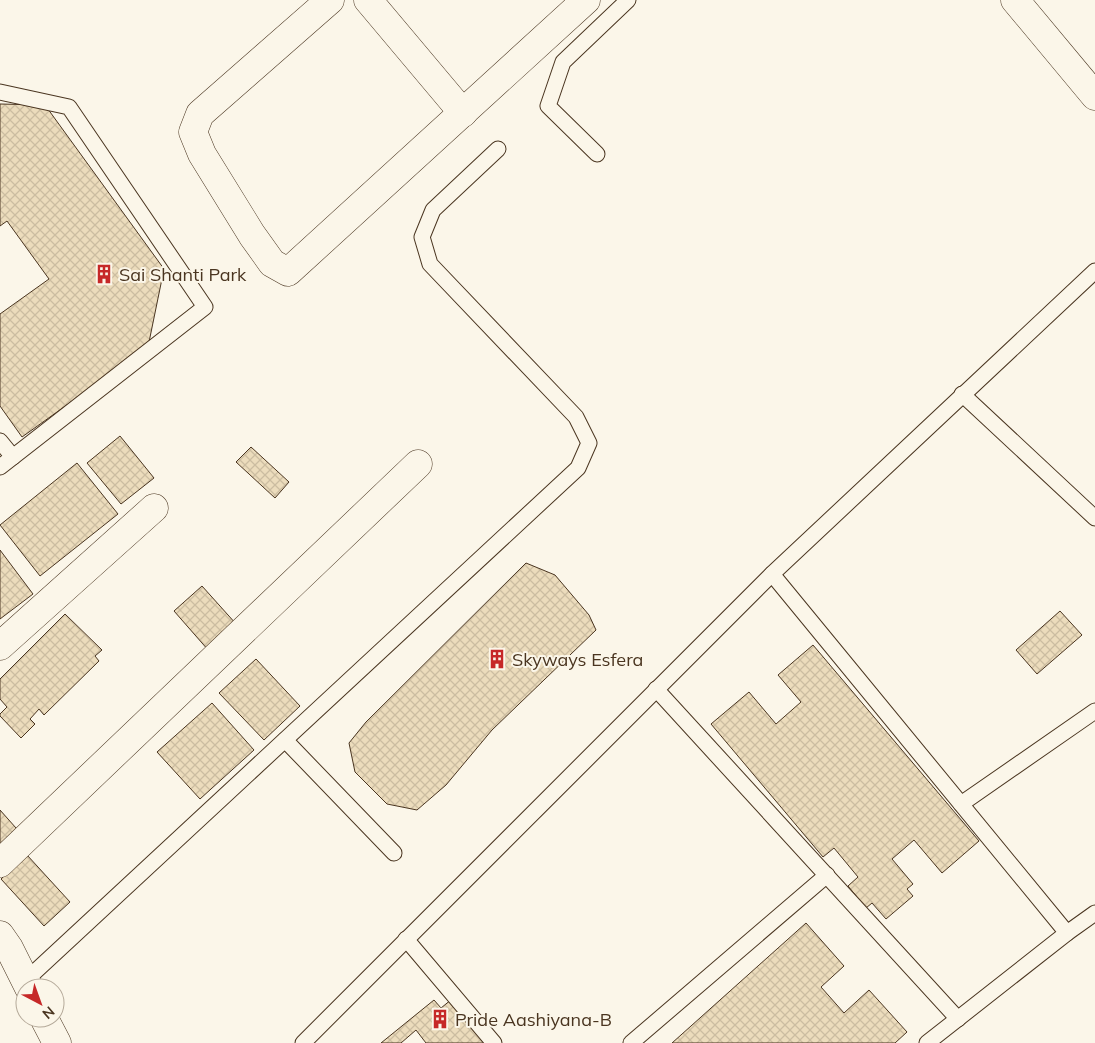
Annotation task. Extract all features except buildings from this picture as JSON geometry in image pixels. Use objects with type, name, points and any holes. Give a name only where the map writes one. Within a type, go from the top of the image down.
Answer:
[{"type":"street","points":[[330,0],[200,114],[194,132],[202,154],[272,263],[288,272],[586,0]]},
{"type":"street","points":[[368,0],[462,113]]},
{"type":"street","points":[[1015,0],[1095,96]]},
{"type":"street","points":[[0,863],[418,464]]},
{"type":"street","points":[[0,646],[154,508]]},
{"type":"street","points":[[0,935],[24,978]]},
{"type":"street","points":[[49,1028],[57,1043]]},
{"type":"lane","points":[[597,154],[548,106],[563,62],[628,0]]},
{"type":"lane","points":[[0,92],[69,107],[205,307],[0,467]]},
{"type":"lane","points":[[33,978],[285,740],[578,468],[589,443],[576,417],[430,264],[422,237],[433,210],[498,149]]},
{"type":"lane","points":[[313,1040],[406,939],[772,574],[1095,271]]},
{"type":"lane","points":[[962,394],[1095,518]]},
{"type":"lane","points":[[0,441],[12,457]]},
{"type":"lane","points":[[772,574],[1067,933]]},
{"type":"lane","points":[[656,689],[958,1019]]},
{"type":"lane","points":[[960,804],[1095,711]]},
{"type":"lane","points":[[285,740],[394,853]]},
{"type":"lane","points":[[632,1043],[827,875]]},
{"type":"lane","points":[[927,1043],[1067,933],[1095,914]]},
{"type":"lane","points":[[406,939],[494,1043]]},
{"type":"place","name":"Sai Shanti Park","points":[[104,274]]},
{"type":"place","name":"Skyways Esfera","points":[[497,659]]},
{"type":"place","name":"Pride Aashiyana-B","points":[[440,1019]]}]
